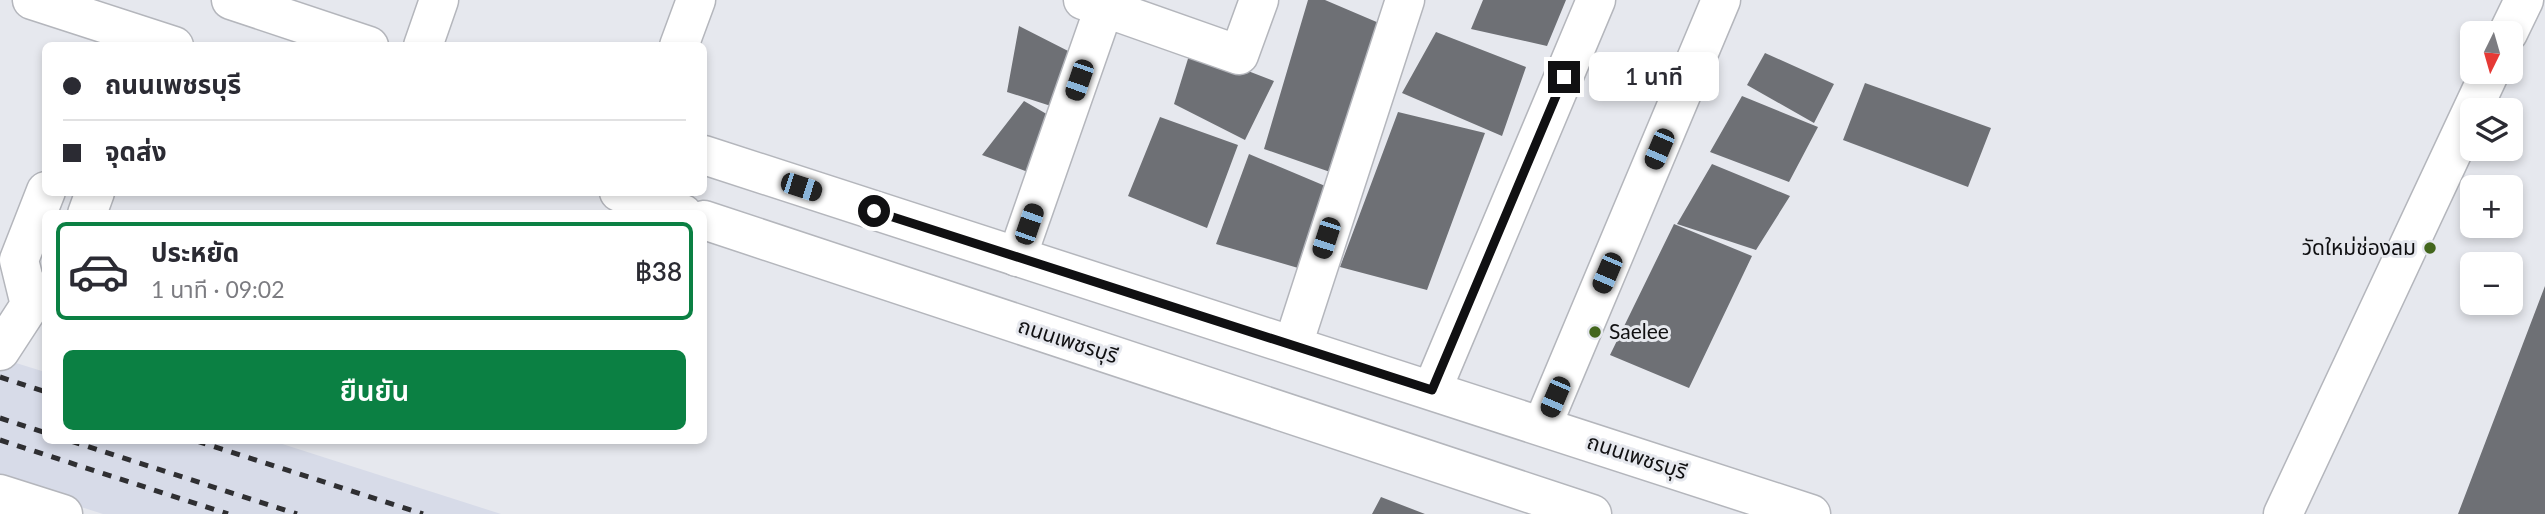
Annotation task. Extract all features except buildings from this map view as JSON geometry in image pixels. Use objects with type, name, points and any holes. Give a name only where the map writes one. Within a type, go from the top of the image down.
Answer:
[{"type":"main road","points":[[32,0],[105,35],[153,42]]},
{"type":"main road","points":[[232,0],[357,42]]},
{"type":"main road","points":[[425,42],[439,0]]},
{"type":"main road","points":[[680,42],[696,0]]},
{"type":"main road","points":[[1017,257],[1094,4],[1238,55],[1259,0]]},
{"type":"main road","points":[[1293,345],[1405,0]]},
{"type":"main road","points":[[1432,390],[1596,0]]},
{"type":"main road","points":[[1542,426],[1721,0]]},
{"type":"main road","points":[[2514,21],[2524,0]]},
{"type":"main road","points":[[2283,514],[2484,84]]},
{"type":"main road","name":"ถนนเพชรบุรี","points":[[707,156],[1811,514]]},
{"type":"main road","points":[[0,352],[25,297],[19,260],[44,196]]},
{"type":"main road","points":[[630,196],[671,210]]},
{"type":"main road","name":"ถนนเพชรบุรี","points":[[707,221],[1592,514]]},
{"type":"main road","points":[[0,494],[63,514]]},
{"type":"shaded area","points":[[0,358],[42,371],[42,444],[282,444],[501,514],[103,514],[0,481]]},
{"type":"railway","points":[[0,377],[42,391]]},
{"type":"railway","points":[[0,418],[42,432]]},
{"type":"railway","points":[[0,440],[228,514]]},
{"type":"railway","points":[[80,444],[297,514]]},
{"type":"railway","points":[[206,444],[423,514]]},
{"type":"place","name":"วัดใหม่ช่องลม","points":[[2430,248]]},
{"type":"place","name":"Saelee","points":[[1595,332]]},
{"type":"route","points":[[874,211],[1432,390],[1564,77]]}]
